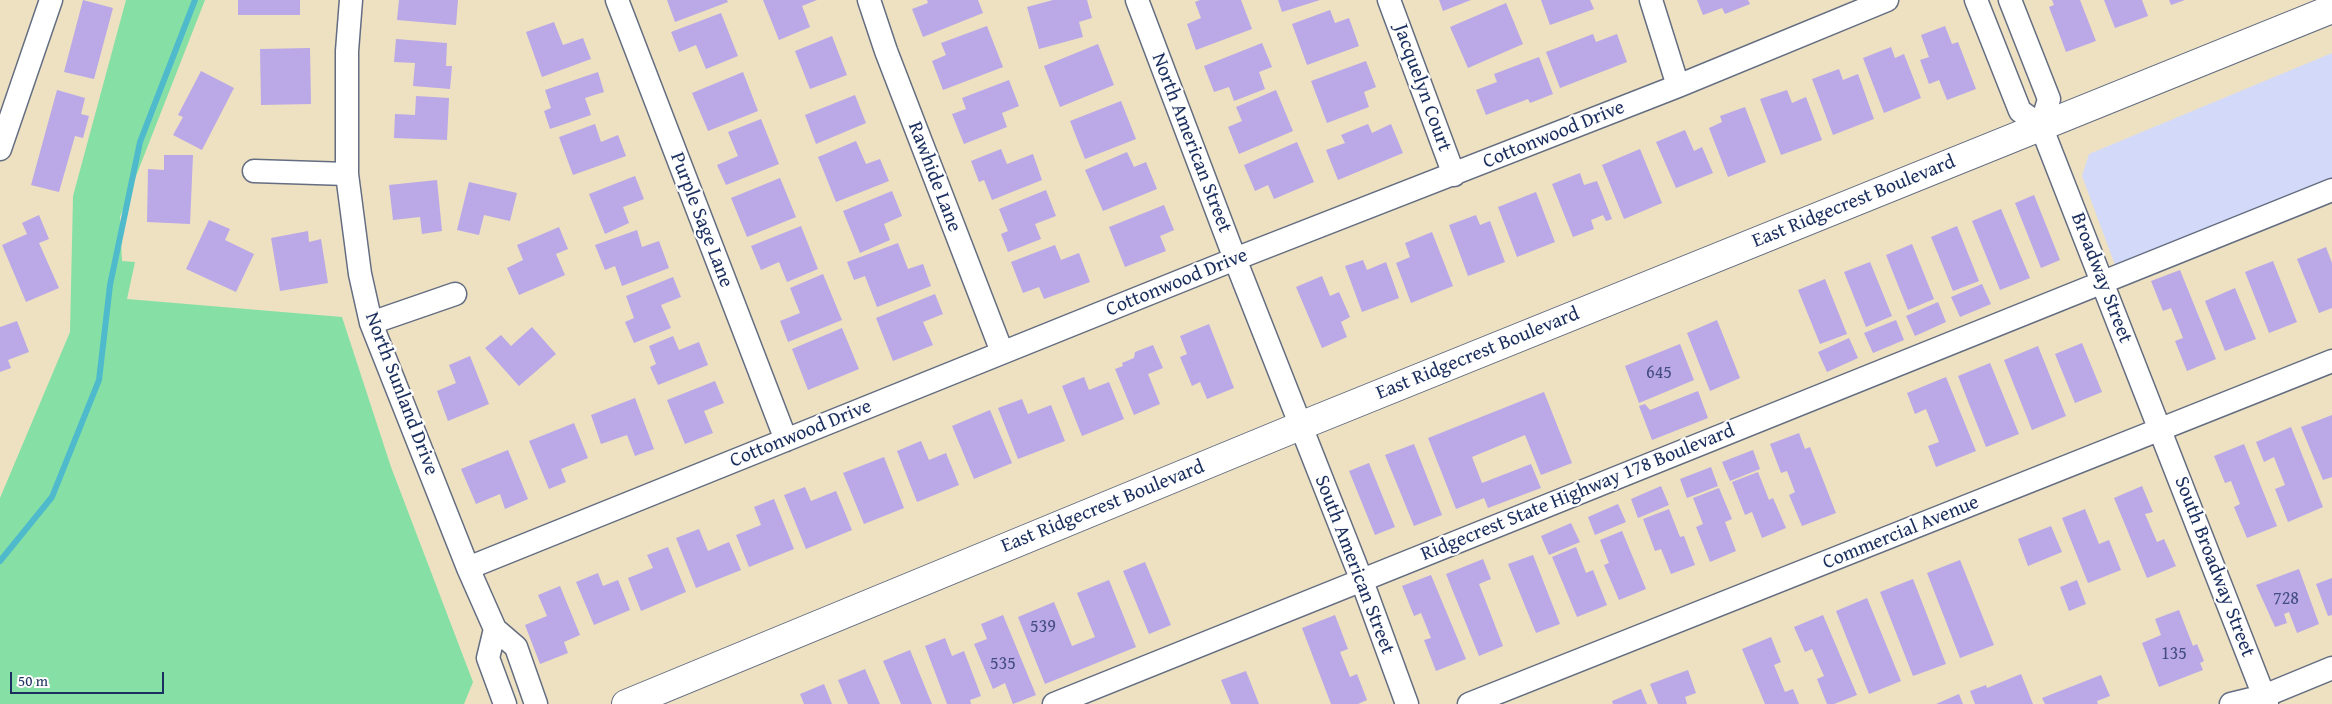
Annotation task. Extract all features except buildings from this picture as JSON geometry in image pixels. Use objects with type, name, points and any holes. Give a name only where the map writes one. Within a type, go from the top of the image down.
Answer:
[{"type":"main road","name":"East Ridgecrest Boulevard","points":[[626,704],[1300,426],[2332,9]]},
{"type":"street","points":[[0,149],[51,0]]},
{"type":"street","name":"North Sunland Drive","points":[[351,0],[347,51],[347,174],[360,274],[371,323],[468,568],[495,629],[516,648],[536,704]]},
{"type":"street","name":"Purple Sage Lane","points":[[617,0],[786,440]]},
{"type":"street","name":"Rawhide Lane","points":[[869,0],[886,51],[1002,352]]},
{"type":"street","name":"North American Street","points":[[1137,0],[1300,426]]},
{"type":"street","name":"Jacquelyn Court","points":[[1389,0],[1454,175]]},
{"type":"street","points":[[1651,0],[1678,86]]},
{"type":"street","name":"Cottonwood Drive","points":[[468,568],[1235,259],[1678,86],[1887,0]]},
{"type":"street","points":[[1976,0],[2020,111],[2041,126],[2049,99],[2010,0]]},
{"type":"street","name":"Broadway Street","points":[[2041,126],[2161,430]]},
{"type":"street","points":[[254,171],[347,174]]},
{"type":"street","name":"Ridgecrest State Highway 178 Boulevard","points":[[1054,704],[2332,190]]},
{"type":"street","points":[[371,323],[455,294]]},
{"type":"street","name":"Commercial Avenue","points":[[1470,704],[2332,361]]},
{"type":"street","name":"South American Street","points":[[1300,426],[1362,581],[1407,704]]},
{"type":"street","name":"South Broadway Street","points":[[2161,430],[2265,700]]},
{"type":"street","points":[[495,629],[488,658],[505,704]]},
{"type":"street","points":[[2231,704],[2265,700],[2332,668]]},
{"type":"shaded area","points":[[2332,53],[2332,180],[2115,265],[2082,176],[2089,154]]},
{"type":"green space","points":[[126,0],[205,0],[120,217],[122,261],[135,262],[127,299],[342,317],[391,467],[473,682],[464,704],[0,704],[0,498],[70,332],[73,196]]},
{"type":"waterway","points":[[0,561],[52,497],[99,380],[110,285],[140,142],[195,0]]}]
